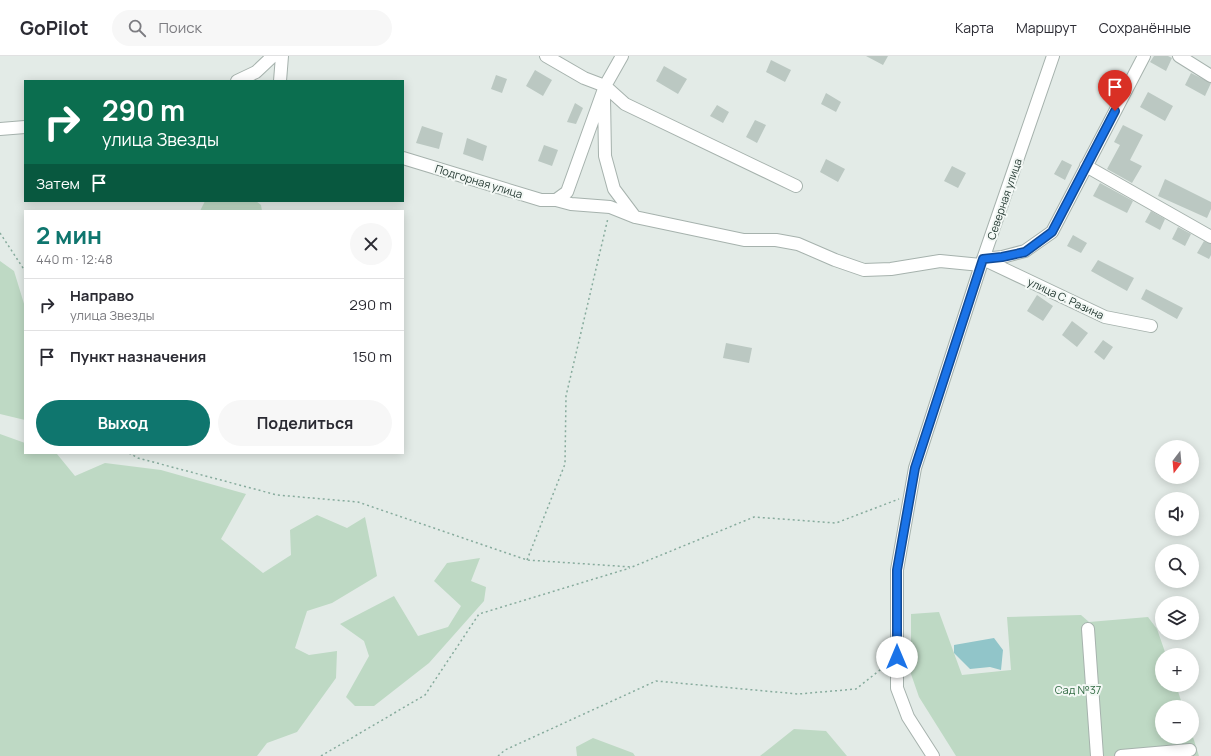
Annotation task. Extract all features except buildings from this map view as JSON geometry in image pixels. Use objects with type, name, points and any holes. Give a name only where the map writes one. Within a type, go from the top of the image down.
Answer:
[{"type":"street","points":[[238,80],[256,72],[273,56]]},
{"type":"street","points":[[280,80],[282,56]]},
{"type":"street","points":[[546,56],[584,78],[605,86],[625,104],[796,186]]},
{"type":"street","points":[[556,200],[567,192],[605,86],[622,56]]},
{"type":"street","name":"Северная улица","points":[[933,756],[908,717],[897,688],[897,570],[910,494],[915,468],[982,262],[1053,56]]},
{"type":"street","points":[[982,262],[1025,252],[1052,232],[1144,56]]},
{"type":"street","points":[[1179,56],[1211,76]]},
{"type":"street","points":[[605,86],[605,156],[614,189],[635,217]]},
{"type":"street","points":[[0,129],[24,127]]},
{"type":"street","name":"Подгорная улица","points":[[404,158],[541,200],[556,200],[571,204],[610,207],[635,217],[744,240],[776,240],[798,244],[835,260],[864,270],[891,269],[940,261],[982,262]]},
{"type":"street","points":[[1086,166],[1211,237]]},
{"type":"street","points":[[610,207],[614,189]]},
{"type":"street","name":"улица С. Разина","points":[[982,262],[1105,317],[1151,326]]},
{"type":"street","points":[[1088,629],[1097,756]]},
{"type":"street","points":[[1121,756],[1190,750]]},
{"type":"path","points":[[527,560],[565,464],[566,396],[610,207]]},
{"type":"path","points":[[0,233],[24,270]]},
{"type":"path","points":[[131,454],[138,458],[277,495],[358,502],[527,560],[632,567]]},
{"type":"path","points":[[321,756],[425,695],[479,614],[632,567],[754,518],[836,523],[910,494]]},
{"type":"path","points":[[498,756],[505,750],[656,681],[798,694],[856,689],[897,657]]},
{"type":"green space","points":[[204,202],[257,202],[261,205],[262,210],[200,210]]},
{"type":"green space","points":[[0,261],[14,271],[24,304],[24,420],[0,414]]},
{"type":"green space","points":[[0,434],[24,443],[24,454],[57,454],[75,476],[105,463],[161,470],[246,494],[221,539],[263,573],[291,555],[290,530],[317,515],[347,528],[365,517],[377,576],[332,603],[307,611],[295,648],[309,655],[337,651],[336,678],[297,732],[267,743],[257,756],[0,756]]},
{"type":"green space","points":[[480,558],[471,581],[486,587],[484,601],[429,663],[374,706],[355,706],[346,697],[369,656],[364,641],[340,624],[394,596],[418,636],[448,627],[461,606],[434,581],[447,563]]},
{"type":"green space","name":"Сад №37","points":[[939,612],[962,675],[1011,670],[1007,617],[1081,615],[1089,622],[1148,617],[1155,626],[1155,640],[1161,640],[1164,648],[1155,648],[1155,692],[1178,692],[1181,700],[1155,700],[1155,744],[1195,744],[1199,756],[956,756],[919,697],[911,674],[911,614]]},
{"type":"green space","points":[[794,729],[826,731],[847,756],[760,756]]},
{"type":"green space","points":[[593,738],[633,753],[635,756],[577,756],[576,747]]},
{"type":"water","points":[[994,638],[1003,650],[1001,670],[990,667],[970,669],[954,653],[954,645]]},
{"type":"route","points":[[897,657],[897,570],[915,468],[983,259],[1025,252],[1052,232],[1115,111]]}]
